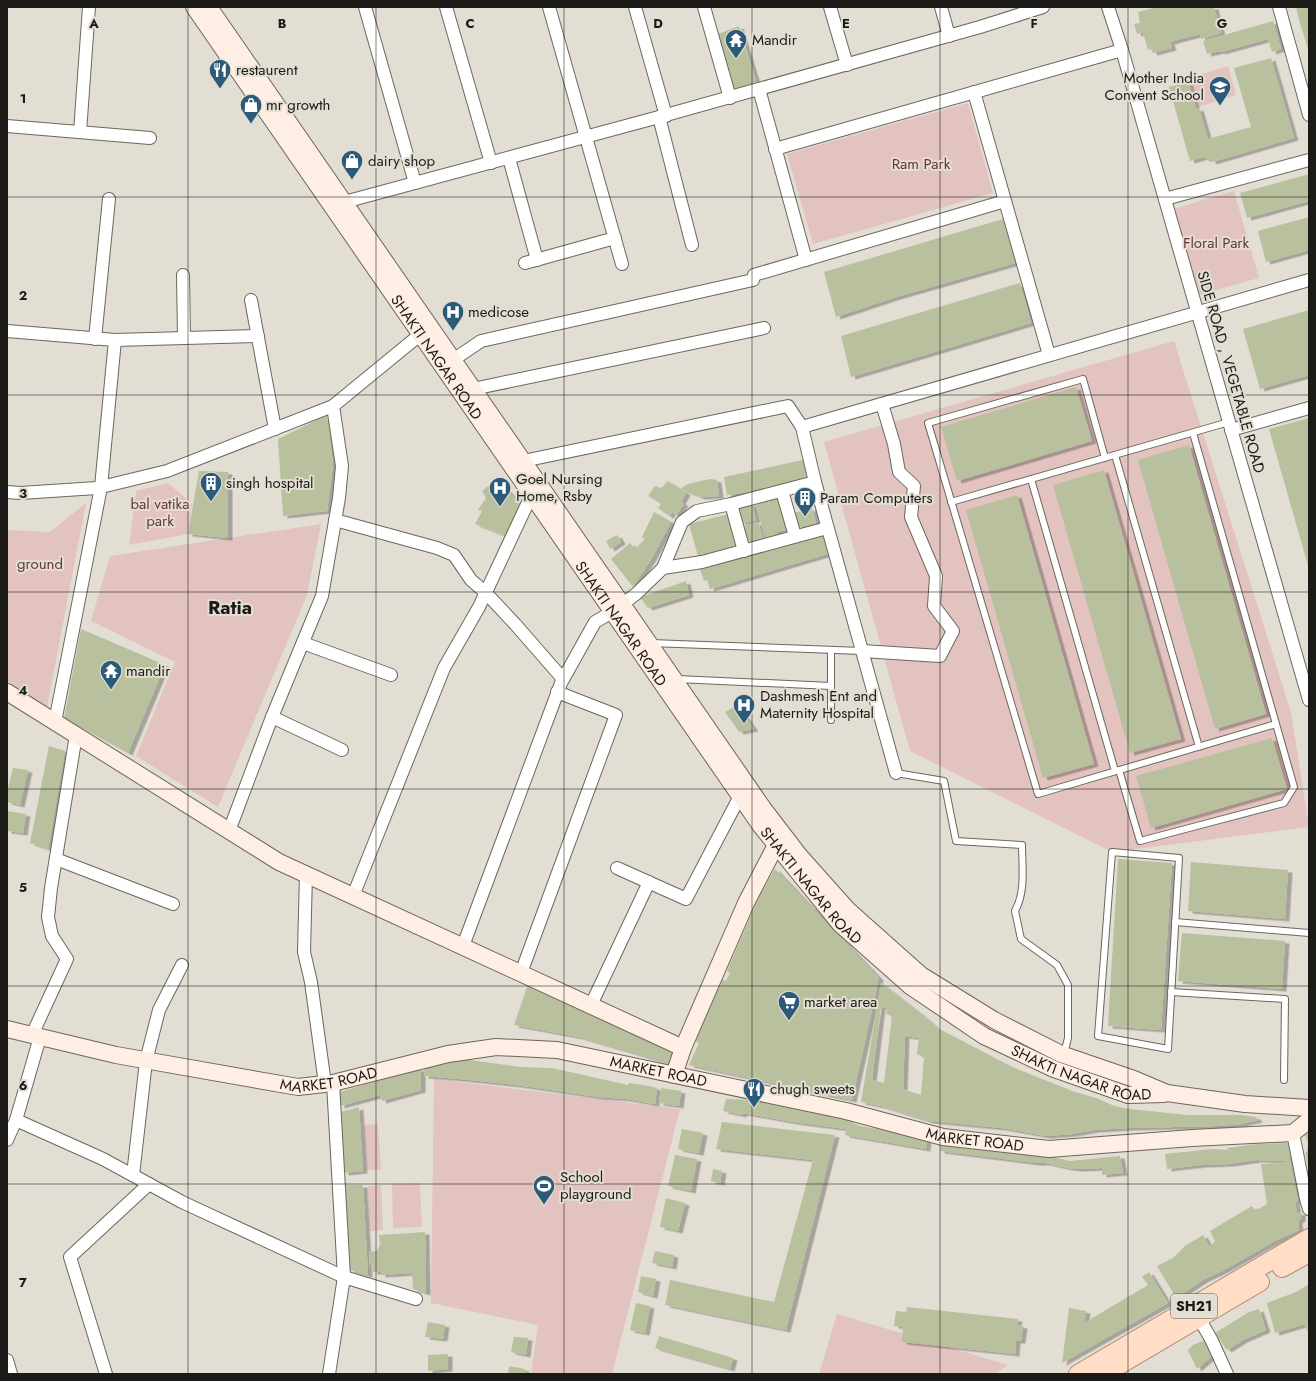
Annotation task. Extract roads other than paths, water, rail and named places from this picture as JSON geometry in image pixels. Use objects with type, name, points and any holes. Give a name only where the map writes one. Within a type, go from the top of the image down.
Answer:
[{"type":"main road","name":"SHAKTI NAGAR ROAD","points":[[194,7],[337,204],[425,331],[531,496],[617,608],[760,825],[780,840],[840,924],[910,986],[984,1036],[1054,1069],[1128,1095],[1167,1093]]},
{"type":"main road","points":[[209,7],[337,204]]},
{"type":"main road","points":[[425,331],[453,360],[523,460],[617,608],[649,643],[763,808],[780,840],[799,855],[848,910],[921,974],[994,1020],[1064,1055],[1134,1079],[1167,1093],[1245,1104],[1309,1108]]},
{"type":"main road","points":[[7,692],[279,862],[683,1048]]},
{"type":"main road","points":[[674,1075],[683,1048],[746,903],[780,840]]},
{"type":"main road","name":"MARKET ROAD","points":[[7,1029],[116,1055],[298,1087],[329,1084],[448,1054],[496,1047],[557,1050],[846,1111],[944,1137],[1049,1149],[1192,1138],[1293,1133]]},
{"type":"main road","points":[[1293,1133],[1309,1120]]},
{"type":"main road","name":"SH21","points":[[1078,1374],[1309,1238]]},
{"type":"main road","name":"SH21","points":[[1104,1374],[1309,1253]]},
{"type":"street","points":[[80,132],[89,7]]},
{"type":"street","points":[[366,7],[416,183]]},
{"type":"street","points":[[446,7],[491,163]]},
{"type":"street","points":[[548,7],[587,137],[622,264]]},
{"type":"street","points":[[636,7],[692,245]]},
{"type":"street","points":[[704,7],[730,98]]},
{"type":"street","points":[[830,7],[847,65]]},
{"type":"street","points":[[941,7],[949,36]]},
{"type":"street","points":[[337,204],[730,98],[949,36],[1043,7]]},
{"type":"street","name":"SIDE ROAD , VEGETABLE ROAD","points":[[1108,7],[1122,50],[1309,700]]},
{"type":"street","points":[[1279,7],[1309,115]]},
{"type":"street","points":[[775,149],[1122,50]]},
{"type":"street","points":[[759,89],[806,260]]},
{"type":"street","points":[[974,92],[1049,356]]},
{"type":"street","points":[[7,126],[150,138]]},
{"type":"street","points":[[509,158],[531,262],[615,238]]},
{"type":"street","points":[[1164,199],[1309,160]]},
{"type":"street","points":[[95,339],[109,199]]},
{"type":"street","points":[[453,360],[481,341],[753,280],[754,275],[1005,201]]},
{"type":"street","points":[[183,275],[184,338]]},
{"type":"street","points":[[802,427],[1309,280]]},
{"type":"street","points":[[251,300],[275,429]]},
{"type":"street","points":[[473,389],[764,328]]},
{"type":"street","points":[[7,331],[115,340],[258,336]]},
{"type":"street","points":[[7,492],[20,493],[101,487],[167,471],[333,406],[425,331]]},
{"type":"street","points":[[55,722],[101,487],[115,340]]},
{"type":"street","points":[[862,651],[940,656],[953,631],[934,606],[936,576],[910,517],[914,486],[899,472],[894,444],[882,404]]},
{"type":"street","points":[[229,830],[272,717],[322,596],[335,520],[342,466],[333,406]]},
{"type":"street","points":[[523,460],[788,406],[802,427],[814,482],[896,774]]},
{"type":"street","points":[[1230,426],[1309,408]]},
{"type":"street","points":[[463,946],[557,692],[595,622],[636,594],[663,568],[682,522],[697,511],[731,504],[814,482]]},
{"type":"street","points":[[782,491],[795,536]]},
{"type":"street","points":[[353,896],[444,668],[486,593],[531,496]]},
{"type":"street","points":[[731,504],[744,551]]},
{"type":"street","points":[[335,520],[437,548],[454,555],[471,580],[486,593],[563,679]]},
{"type":"street","points":[[663,568],[702,562],[827,528]]},
{"type":"street","points":[[303,643],[390,675]]},
{"type":"street","points":[[521,973],[616,715],[557,692]]},
{"type":"street","points":[[272,717],[342,750]]},
{"type":"street","points":[[7,1140],[16,1120],[36,1036],[67,959],[52,936],[48,917],[76,735]]},
{"type":"street","points":[[616,868],[686,899],[740,796]]},
{"type":"street","points":[[56,859],[173,904]]},
{"type":"street","points":[[306,874],[304,952],[311,982],[329,1084],[344,1277],[329,1374]]},
{"type":"street","points":[[591,1005],[649,882]]},
{"type":"street","points":[[133,1175],[146,1060],[158,1010],[182,965]]},
{"type":"street","points":[[16,1120],[103,1159],[182,1202],[344,1277],[416,1299]]},
{"type":"street","points":[[1293,1133],[1309,1209]]},
{"type":"street","points":[[106,1374],[70,1257],[149,1184]]},
{"type":"street","points":[[1199,1318],[1227,1374]]},
{"type":"street","points":[[7,1360],[11,1374]]},
{"type":"lane","points":[[1105,458],[1083,379],[928,423],[1038,794],[1276,724]]},
{"type":"lane","points":[[951,502],[1193,432],[1230,426]]},
{"type":"lane","points":[[1031,479],[1117,771],[1140,841],[1284,803],[1294,787],[1193,432]]},
{"type":"lane","points":[[1115,455],[1199,747]]},
{"type":"lane","points":[[649,643],[862,651]]},
{"type":"lane","points":[[831,650],[831,720]]},
{"type":"lane","points":[[674,679],[831,686]]},
{"type":"lane","points":[[896,774],[944,781],[956,841],[1022,845],[1023,881],[1020,902],[1015,911],[1021,940],[1057,965],[1068,985],[1068,1038],[1064,1055]]},
{"type":"lane","points":[[1112,852],[1179,858],[1171,992],[1168,1049],[1098,1036],[1112,852]]},
{"type":"lane","points":[[1175,922],[1309,933]]},
{"type":"lane","points":[[1171,992],[1285,999],[1284,1080]]},
{"type":"place","name":"Mandir","points":[[736,60]]},
{"type":"place","name":"restaurent","points":[[220,90]]},
{"type":"place","name":"Mother India Convent School","points":[[1220,106]]},
{"type":"place","name":"mr growth","points":[[251,124]]},
{"type":"place","name":"dairy shop","points":[[352,180]]},
{"type":"place","name":"medicose","points":[[453,332]]},
{"type":"place","name":"singh hospital","points":[[211,502]]},
{"type":"place","name":"Goel Nursing Home, Rsby","points":[[500,508]]},
{"type":"place","name":"Param Computers","points":[[805,518]]},
{"type":"place","name":"mandir","points":[[111,690]]},
{"type":"place","name":"Dashmesh Ent and Maternity Hospital","points":[[744,724]]},
{"type":"place","name":"market area","points":[[789,1022]]},
{"type":"place","name":"chugh sweets","points":[[754,1108]]},
{"type":"place","name":"School playground","points":[[544,1206]]},
{"type":"district","name":"Ratia","points":[[230,607]]},
{"type":"park label","name":"Ram Park","points":[[921,164]]},
{"type":"park label","name":"Floral Park","points":[[1216,243]]},
{"type":"park label","name":"bal vatika park","points":[[160,512]]},
{"type":"park label","name":"ground","points":[[40,564]]}]
